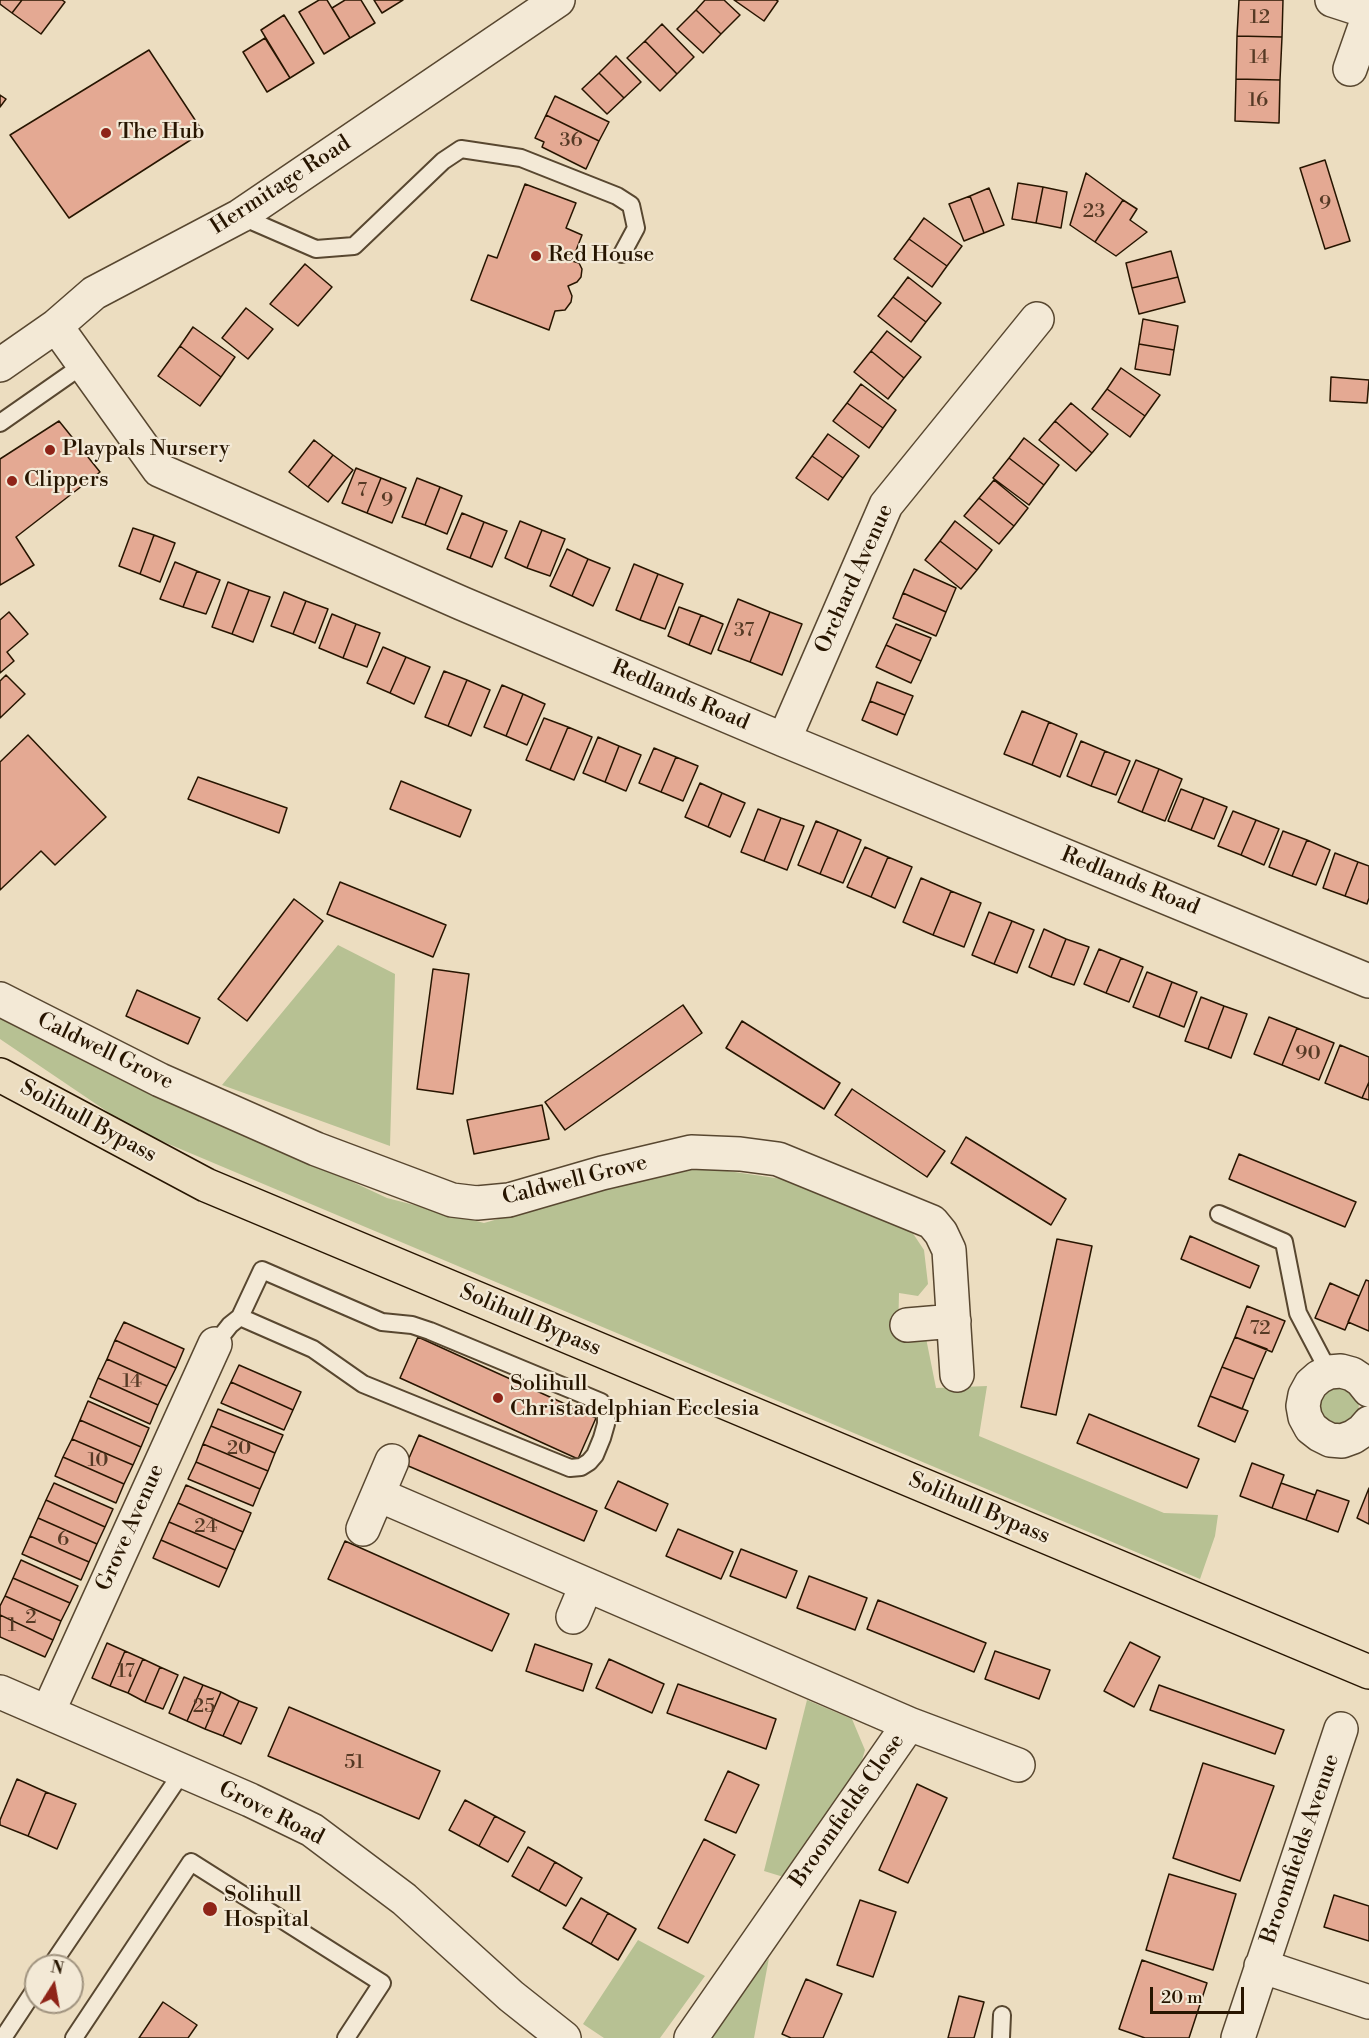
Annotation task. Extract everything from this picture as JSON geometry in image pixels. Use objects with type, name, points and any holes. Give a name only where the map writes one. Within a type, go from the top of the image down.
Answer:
[{"type":"highway","name":"Solihull Bypass","points":[[0,1075],[206,1185],[1369,1672]]},
{"type":"street","name":"Hermitage Road","points":[[0,365],[56,326],[93,292],[240,216],[558,0]]},
{"type":"street","points":[[1332,0],[1369,13],[1350,69]]},
{"type":"street","name":"Orchard Avenue","points":[[784,740],[886,505],[1036,319]]},
{"type":"street","name":"Redlands Road","points":[[56,326],[159,470],[461,603],[784,740],[1369,981]]},
{"type":"street","name":"Caldwell Grove","points":[[0,999],[180,1089],[316,1149],[452,1200],[477,1203],[509,1200],[602,1173],[691,1152],[740,1154],[778,1159],[932,1222],[941,1233],[949,1250],[957,1375]]},
{"type":"street","points":[[906,1324],[954,1321]]},
{"type":"street","name":"Grove Avenue","points":[[48,1712],[215,1344]]},
{"type":"street","points":[[1369,1390],[1352,1374],[1341,1371],[1329,1372],[1311,1384],[1305,1395],[1303,1406],[1305,1418],[1311,1428],[1330,1440],[1353,1437],[1369,1422]]},
{"type":"street","points":[[363,1529],[392,1461]]},
{"type":"street","name":"Broomfields Close","points":[[379,1495],[909,1724],[691,2038]]},
{"type":"street","points":[[573,1617],[586,1586]]},
{"type":"street","name":"Grove Road","points":[[0,1692],[312,1830],[404,1899],[511,1996],[564,2038]]},
{"type":"street","points":[[909,1724],[1018,1765]]},
{"type":"street","name":"Broomfields Avenue","points":[[1238,2038],[1341,1728]]},
{"type":"street","points":[[1261,1966],[1369,2002]]},
{"type":"lane","points":[[240,216],[316,249],[354,246],[443,161],[461,149],[521,158],[617,196],[631,205],[636,228],[622,254]]},
{"type":"lane","points":[[0,423],[83,364]]},
{"type":"lane","points":[[1219,1214],[1284,1242],[1298,1313],[1329,1372]]},
{"type":"lane","points":[[215,1344],[230,1325],[240,1317],[262,1270],[382,1322],[412,1325],[430,1331],[601,1402],[606,1410],[606,1424],[602,1438],[595,1455],[589,1462],[581,1467],[570,1468],[363,1384],[313,1349],[240,1317]]},
{"type":"lane","points":[[59,1954],[183,1771]]},
{"type":"lane","points":[[75,2038],[191,1862],[382,1983],[346,2038]]},
{"type":"lane","points":[[3,2038],[24,2006]]},
{"type":"lane","points":[[1001,2038],[1002,2015]]},
{"type":"green space","points":[[338,945],[395,974],[390,1146],[222,1085]]},
{"type":"green space","points":[[0,1017],[387,1198],[484,1223],[687,1165],[809,1183],[906,1223],[924,1250],[928,1284],[918,1296],[899,1293],[898,1336],[926,1338],[936,1388],[987,1386],[979,1436],[1164,1513],[1218,1515],[1215,1536],[1200,1579],[133,1129],[0,1039]]},
{"type":"green space","points":[[1344,1386],[1359,1402],[1358,1417],[1349,1426],[1324,1426],[1316,1401],[1324,1389]]},
{"type":"green space","points":[[807,1700],[852,1719],[865,1750],[856,1781],[790,1879],[764,1871]]},
{"type":"green space","points":[[638,1940],[705,1976],[660,2038],[604,2038],[583,2024]]},
{"type":"green space","points":[[769,1958],[754,2038],[708,2038]]},
{"type":"building","points":[[0,0],[22,0],[12,13],[0,4]]},
{"type":"building","points":[[22,0],[62,0],[65,2],[41,34],[12,13]]},
{"type":"building","points":[[319,0],[327,0],[350,38],[324,54],[299,12]]},
{"type":"building","points":[[345,0],[361,0],[375,23],[350,38],[332,8]]},
{"type":"building","points":[[374,0],[403,0],[382,13]]},
{"type":"building","points":[[705,0],[724,0],[740,15],[721,34],[696,10]]},
{"type":"building","points":[[734,0],[776,0],[778,1],[764,21]]},
{"type":"building","points":[[1239,0],[1283,0],[1282,37],[1237,36]]},
{"type":"building","points":[[696,10],[721,34],[703,53],[677,29]]},
{"type":"building","points":[[284,15],[314,63],[290,78],[261,30]]},
{"type":"building","points":[[662,24],[694,57],[677,74],[645,41]]},
{"type":"building","points":[[1237,36],[1282,37],[1280,80],[1236,79]]},
{"type":"building","points":[[265,38],[290,78],[267,92],[243,52]]},
{"type":"building","points":[[645,41],[677,74],[660,91],[627,58]]},
{"type":"building","name":"The Hub","points":[[149,50],[203,132],[69,218],[10,135]]},
{"type":"building","points":[[616,56],[641,82],[624,98],[599,73]]},
{"type":"building","points":[[599,73],[624,98],[607,114],[582,89]]},
{"type":"building","points":[[1236,79],[1280,80],[1279,123],[1235,121]]},
{"type":"building","points":[[0,95],[6,99],[0,107]]},
{"type":"building","points":[[555,96],[609,122],[599,141],[546,115]]},
{"type":"building","points":[[546,115],[599,141],[586,169],[542,147],[544,142],[535,138]]},
{"type":"building","points":[[1325,160],[1350,241],[1325,249],[1300,168]]},
{"type":"building","points":[[1086,173],[1123,200],[1095,242],[1070,225]]},
{"type":"building","points":[[1018,183],[1043,187],[1036,223],[1012,219]]},
{"type":"building","name":"Red House","points":[[525,184],[576,203],[566,228],[582,235],[572,261],[579,263],[582,269],[581,277],[577,282],[568,286],[572,296],[571,302],[565,310],[555,311],[549,330],[471,300],[488,255],[497,258]]},
{"type":"building","points":[[1043,187],[1067,192],[1061,228],[1036,223]]},
{"type":"building","points":[[989,188],[1004,225],[984,233],[970,196]]},
{"type":"building","points":[[970,196],[984,233],[964,241],[949,204]]},
{"type":"building","points":[[1123,200],[1137,209],[1130,220],[1147,232],[1116,256],[1095,242]]},
{"type":"building","points":[[924,218],[962,246],[947,266],[909,239]]},
{"type":"building","points":[[909,239],[947,266],[932,287],[894,259]]},
{"type":"building","points":[[1171,251],[1178,277],[1132,288],[1126,263]]},
{"type":"building","points":[[305,264],[332,287],[298,326],[270,304]]},
{"type":"building","points":[[908,277],[941,303],[926,322],[893,297]]},
{"type":"building","points":[[1178,277],[1185,302],[1139,314],[1132,288]]},
{"type":"building","points":[[893,297],[926,322],[911,342],[878,316]]},
{"type":"building","points":[[246,308],[273,329],[248,359],[222,338]]},
{"type":"building","points":[[1143,319],[1178,326],[1174,350],[1139,344]]},
{"type":"building","points":[[193,327],[235,357],[221,377],[180,346]]},
{"type":"building","points":[[887,331],[921,357],[904,378],[871,351]]},
{"type":"building","points":[[1139,344],[1174,350],[1170,375],[1135,369]]},
{"type":"building","points":[[180,346],[221,377],[200,406],[158,376]]},
{"type":"building","points":[[871,351],[904,378],[888,399],[854,372]]},
{"type":"building","points":[[1121,368],[1160,395],[1145,416],[1107,389]]},
{"type":"building","points":[[1331,377],[1369,380],[1367,403],[1330,401]]},
{"type":"building","points":[[861,384],[896,410],[883,428],[847,403]]},
{"type":"building","points":[[1107,389],[1145,416],[1130,437],[1092,409]]},
{"type":"building","points":[[847,403],[883,428],[869,448],[833,421]]},
{"type":"building","points":[[1071,403],[1108,434],[1092,453],[1055,421]]},
{"type":"building","points":[[59,421],[100,472],[16,537],[34,565],[0,585],[0,459]]},
{"type":"building","points":[[1055,421],[1092,453],[1076,471],[1039,440]]},
{"type":"building","points":[[828,434],[859,456],[843,478],[812,456]]},
{"type":"building","points":[[1024,438],[1059,465],[1044,485],[1009,458]]},
{"type":"building","points":[[314,440],[333,455],[308,487],[289,472]]},
{"type":"building","points":[[333,455],[353,470],[328,502],[308,487]]},
{"type":"building","points":[[812,456],[843,478],[828,500],[796,478]]},
{"type":"building","points":[[1009,458],[1044,485],[1029,505],[993,478]]},
{"type":"building","points":[[356,468],[381,478],[367,513],[342,503]]},
{"type":"building","points":[[381,478],[406,488],[392,523],[367,513]]},
{"type":"building","points":[[417,478],[440,487],[425,525],[402,517]]},
{"type":"building","points":[[994,480],[1028,508],[1014,526],[979,498]]},
{"type":"building","points":[[440,487],[462,496],[447,534],[425,525]]},
{"type":"building","points":[[979,498],[1014,526],[999,544],[964,516]]},
{"type":"building","points":[[462,513],[484,522],[470,558],[447,549]]},
{"type":"building","points":[[520,521],[542,530],[527,568],[505,558]]},
{"type":"building","points":[[955,521],[992,550],[977,570],[940,541]]},
{"type":"building","points":[[484,522],[507,531],[492,567],[470,558]]},
{"type":"building","points":[[133,528],[154,535],[140,574],[119,566]]},
{"type":"building","points":[[542,530],[565,539],[550,576],[527,568]]},
{"type":"building","points":[[154,535],[175,543],[160,582],[140,574]]},
{"type":"building","points":[[940,541],[977,570],[961,589],[925,560]]},
{"type":"building","points":[[567,549],[588,559],[572,596],[550,586]]},
{"type":"building","points":[[588,559],[610,568],[593,606],[572,596]]},
{"type":"building","points":[[175,562],[197,571],[183,607],[160,599]]},
{"type":"building","points":[[634,564],[658,574],[640,620],[616,610]]},
{"type":"building","points":[[914,569],[956,588],[946,612],[903,593]]},
{"type":"building","points":[[197,571],[220,580],[206,614],[183,607]]},
{"type":"building","points":[[658,574],[683,584],[665,629],[640,620]]},
{"type":"building","points":[[228,582],[249,590],[232,634],[212,627]]},
{"type":"building","points":[[249,590],[270,597],[253,642],[232,634]]},
{"type":"building","points":[[284,592],[306,601],[293,634],[271,626]]},
{"type":"building","points":[[903,593],[946,612],[936,636],[893,618]]},
{"type":"building","points":[[738,599],[770,612],[750,662],[718,650]]},
{"type":"building","points":[[306,601],[328,609],[315,643],[293,634]]},
{"type":"building","points":[[679,607],[701,615],[689,645],[668,636]]},
{"type":"building","points":[[9,612],[28,634],[7,652],[14,661],[0,673],[0,620]]},
{"type":"building","points":[[770,612],[802,624],[782,675],[750,662]]},
{"type":"building","points":[[332,614],[356,624],[343,658],[319,648]]},
{"type":"building","points":[[701,615],[723,624],[711,654],[689,645]]},
{"type":"building","points":[[356,624],[380,633],[367,667],[343,658]]},
{"type":"building","points":[[896,624],[931,638],[921,661],[886,645]]},
{"type":"building","points":[[886,645],[921,661],[911,683],[876,667]]},
{"type":"building","points":[[383,647],[406,657],[390,693],[367,683]]},
{"type":"building","points":[[406,657],[430,667],[414,704],[390,693]]},
{"type":"building","points":[[444,671],[467,680],[448,726],[425,717]]},
{"type":"building","points":[[6,675],[25,694],[0,718],[0,681]]},
{"type":"building","points":[[467,680],[490,690],[471,736],[448,726]]},
{"type":"building","points":[[877,682],[913,696],[905,715],[870,701]]},
{"type":"building","points":[[502,685],[523,694],[506,736],[484,727]]},
{"type":"building","points":[[523,694],[545,704],[527,745],[506,736]]},
{"type":"building","points":[[870,701],[905,715],[897,735],[862,720]]},
{"type":"building","points":[[1022,711],[1049,722],[1032,765],[1004,754]]},
{"type":"building","points":[[544,718],[568,727],[550,770],[526,760]]},
{"type":"building","points":[[1049,722],[1077,734],[1060,777],[1032,765]]},
{"type":"building","points":[[568,727],[592,737],[574,780],[550,770]]},
{"type":"building","points":[[28,735],[106,817],[55,865],[41,851],[0,890],[0,762]]},
{"type":"building","points":[[598,737],[619,746],[605,782],[583,773]]},
{"type":"building","points":[[1081,741],[1105,751],[1091,786],[1067,776]]},
{"type":"building","points":[[619,746],[641,755],[626,791],[605,782]]},
{"type":"building","points":[[654,748],[676,757],[661,792],[639,783]]},
{"type":"building","points":[[1105,751],[1130,761],[1116,795],[1091,786]]},
{"type":"building","points":[[676,757],[698,766],[683,801],[661,792]]},
{"type":"building","points":[[1136,760],[1159,769],[1142,812],[1118,802]]},
{"type":"building","points":[[1159,769],[1182,779],[1165,821],[1142,812]]},
{"type":"building","points":[[198,777],[287,808],[279,833],[188,799]]},
{"type":"building","points":[[401,781],[471,810],[460,837],[390,809]]},
{"type":"building","points":[[700,783],[722,793],[708,827],[685,817]]},
{"type":"building","points":[[1181,789],[1204,798],[1191,830],[1168,821]]},
{"type":"building","points":[[722,793],[745,803],[730,837],[708,827]]},
{"type":"building","points":[[1204,798],[1227,807],[1214,839],[1191,830]]},
{"type":"building","points":[[758,809],[781,818],[764,861],[741,852]]},
{"type":"building","points":[[1233,811],[1256,820],[1241,855],[1218,846]]},
{"type":"building","points":[[781,818],[804,826],[787,870],[764,861]]},
{"type":"building","points":[[1256,820],[1279,829],[1264,865],[1241,855]]},
{"type":"building","points":[[816,821],[838,830],[820,874],[798,865]]},
{"type":"building","points":[[838,830],[861,840],[843,883],[820,874]]},
{"type":"building","points":[[1283,831],[1307,840],[1292,876],[1269,867]]},
{"type":"building","points":[[1307,840],[1330,850],[1316,885],[1292,876]]},
{"type":"building","points":[[865,847],[888,857],[871,897],[847,887]]},
{"type":"building","points":[[1335,853],[1358,862],[1345,896],[1323,888]]},
{"type":"building","points":[[888,857],[912,867],[895,908],[871,897]]},
{"type":"building","points":[[1358,862],[1369,866],[1367,904],[1345,896]]},
{"type":"building","points":[[921,878],[951,891],[933,935],[903,922]]},
{"type":"building","points":[[340,882],[446,925],[433,957],[327,914]]},
{"type":"building","points":[[951,891],[981,903],[964,947],[933,935]]},
{"type":"building","points":[[294,899],[323,921],[247,1021],[218,999]]},
{"type":"building","points":[[989,912],[1012,921],[994,964],[972,955]]},
{"type":"building","points":[[1012,921],[1034,930],[1017,973],[994,964]]},
{"type":"building","points":[[1044,929],[1066,939],[1051,977],[1029,967]]},
{"type":"building","points":[[1066,939],[1089,947],[1074,985],[1051,977]]},
{"type":"building","points":[[1099,949],[1121,958],[1106,993],[1084,984]]},
{"type":"building","points":[[1121,958],[1143,967],[1129,1002],[1106,993]]},
{"type":"building","points":[[433,969],[469,974],[453,1094],[417,1089]]},
{"type":"building","points":[[1147,972],[1172,982],[1159,1017],[1133,1007]]},
{"type":"building","points":[[1172,982],[1197,992],[1184,1027],[1159,1017]]},
{"type":"building","points":[[137,990],[200,1018],[188,1044],[126,1016]]},
{"type":"building","points":[[1201,997],[1224,1006],[1208,1049],[1185,1041]]},
{"type":"building","points":[[683,1005],[702,1033],[565,1130],[545,1102]]},
{"type":"building","points":[[1224,1006],[1247,1014],[1231,1058],[1208,1049]]},
{"type":"building","points":[[1269,1017],[1297,1028],[1282,1065],[1254,1054]]},
{"type":"building","points":[[742,1021],[840,1083],[824,1109],[726,1048]]},
{"type":"building","points":[[1297,1028],[1334,1043],[1319,1080],[1282,1065]]},
{"type":"building","points":[[1340,1045],[1369,1057],[1369,1082],[1362,1098],[1325,1083]]},
{"type":"building","points":[[1369,1082],[1369,1100],[1362,1098]]},
{"type":"building","points":[[852,1089],[945,1151],[927,1177],[835,1115]]},
{"type":"building","points":[[542,1105],[549,1139],[474,1154],[467,1120]]},
{"type":"building","points":[[966,1137],[1066,1199],[1051,1225],[951,1163]]},
{"type":"building","points":[[1239,1154],[1356,1202],[1345,1227],[1229,1179]]},
{"type":"building","points":[[1190,1236],[1259,1266],[1250,1288],[1181,1259]]},
{"type":"building","points":[[1057,1239],[1092,1246],[1056,1415],[1021,1407]]},
{"type":"building","points":[[1366,1280],[1369,1281],[1369,1331],[1348,1322]]},
{"type":"building","points":[[1330,1283],[1359,1296],[1345,1330],[1315,1318]]},
{"type":"building","points":[[1247,1306],[1285,1321],[1272,1352],[1235,1337]]},
{"type":"building","points":[[124,1322],[184,1349],[176,1368],[115,1340]]},
{"type":"building","name":"Solihull Christadelphian Ecclesia","points":[[418,1337],[596,1418],[578,1459],[400,1378]]},
{"type":"building","points":[[1235,1337],[1267,1349],[1254,1379],[1222,1367]]},
{"type":"building","points":[[115,1340],[176,1368],[167,1386],[107,1359]]},
{"type":"building","points":[[107,1359],[167,1386],[158,1405],[98,1378]]},
{"type":"building","points":[[239,1365],[301,1392],[293,1410],[231,1382]]},
{"type":"building","points":[[1222,1367],[1254,1379],[1242,1409],[1210,1396]]},
{"type":"building","points":[[98,1378],[158,1405],[150,1424],[90,1397]]},
{"type":"building","points":[[231,1382],[293,1410],[284,1430],[221,1403]]},
{"type":"building","points":[[1210,1396],[1248,1411],[1235,1442],[1198,1426]]},
{"type":"building","points":[[88,1401],[149,1428],[141,1447],[80,1420]]},
{"type":"building","points":[[218,1409],[283,1435],[275,1453],[211,1426]]},
{"type":"building","points":[[1089,1414],[1199,1459],[1187,1488],[1077,1443]]},
{"type":"building","points":[[80,1420],[141,1447],[133,1465],[72,1439]]},
{"type":"building","points":[[211,1426],[275,1453],[268,1471],[203,1444]]},
{"type":"building","points":[[419,1435],[597,1511],[584,1541],[406,1465]]},
{"type":"building","points":[[72,1439],[133,1465],[124,1484],[63,1457]]},
{"type":"building","points":[[203,1444],[268,1471],[260,1489],[196,1462]]},
{"type":"building","points":[[63,1457],[124,1484],[116,1503],[55,1476]]},
{"type":"building","points":[[196,1462],[260,1489],[253,1506],[188,1479]]},
{"type":"building","points":[[1252,1463],[1284,1475],[1272,1508],[1240,1496]]},
{"type":"building","points":[[618,1481],[668,1504],[656,1531],[605,1508]]},
{"type":"building","points":[[54,1483],[113,1509],[105,1527],[46,1500]]},
{"type":"building","points":[[1281,1483],[1315,1495],[1306,1520],[1272,1508]]},
{"type":"building","points":[[186,1485],[251,1513],[243,1532],[178,1503]]},
{"type":"building","points":[[1369,1488],[1369,1524],[1357,1518]]},
{"type":"building","points":[[1317,1490],[1349,1501],[1338,1532],[1306,1520]]},
{"type":"building","points":[[46,1500],[105,1527],[97,1544],[38,1518]]},
{"type":"building","points":[[178,1503],[243,1532],[235,1550],[169,1522]]},
{"type":"building","points":[[38,1518],[97,1544],[89,1562],[30,1536]]},
{"type":"building","points":[[169,1522],[235,1550],[227,1569],[161,1540]]},
{"type":"building","points":[[678,1529],[733,1552],[721,1579],[666,1556]]},
{"type":"building","points":[[30,1536],[89,1562],[81,1580],[22,1554]]},
{"type":"building","points":[[161,1540],[227,1569],[219,1587],[153,1558]]},
{"type":"building","points":[[345,1541],[509,1614],[492,1651],[328,1579]]},
{"type":"building","points":[[741,1549],[797,1571],[786,1598],[730,1576]]},
{"type":"building","points":[[21,1560],[78,1586],[70,1603],[13,1578]]},
{"type":"building","points":[[809,1576],[867,1598],[855,1630],[797,1608]]},
{"type":"building","points":[[13,1578],[70,1603],[61,1621],[5,1596]]},
{"type":"building","points":[[5,1596],[61,1621],[53,1640],[0,1615],[0,1606]]},
{"type":"building","points":[[878,1600],[986,1643],[974,1672],[867,1629]]},
{"type":"building","points":[[0,1615],[53,1640],[45,1657],[0,1637]]},
{"type":"building","points":[[1130,1642],[1160,1657],[1134,1707],[1104,1691]]},
{"type":"building","points":[[107,1643],[125,1651],[110,1686],[92,1678]]},
{"type":"building","points":[[535,1644],[592,1664],[583,1691],[526,1671]]},
{"type":"building","points":[[125,1651],[143,1659],[128,1693],[110,1686]]},
{"type":"building","points":[[995,1651],[1050,1670],[1039,1699],[985,1679]]},
{"type":"building","points":[[143,1659],[160,1667],[145,1702],[128,1693]]},
{"type":"building","points":[[609,1659],[664,1684],[652,1713],[596,1688]]},
{"type":"building","points":[[160,1667],[178,1675],[163,1709],[145,1702]]},
{"type":"building","points":[[184,1677],[203,1685],[187,1721],[169,1713]]},
{"type":"building","points":[[678,1684],[776,1719],[766,1749],[667,1713]]},
{"type":"building","points":[[203,1685],[221,1692],[205,1729],[187,1721]]},
{"type":"building","points":[[1159,1685],[1284,1730],[1275,1754],[1150,1710]]},
{"type":"building","points":[[221,1692],[239,1701],[223,1736],[205,1729]]},
{"type":"building","points":[[239,1701],[257,1708],[241,1744],[223,1736]]},
{"type":"building","points":[[289,1707],[440,1771],[419,1819],[268,1756]]},
{"type":"building","points":[[1203,1763],[1274,1786],[1240,1881],[1173,1858]]},
{"type":"building","points":[[728,1771],[759,1785],[736,1833],[705,1820]]},
{"type":"building","points":[[17,1779],[46,1792],[28,1836],[0,1825]]},
{"type":"building","points":[[917,1784],[947,1798],[908,1883],[879,1870]]},
{"type":"building","points":[[46,1792],[76,1804],[57,1849],[28,1836]]},
{"type":"building","points":[[465,1800],[495,1816],[479,1846],[449,1830]]},
{"type":"building","points":[[495,1816],[525,1832],[508,1862],[479,1846]]},
{"type":"building","points":[[704,1839],[735,1855],[688,1943],[658,1928]]},
{"type":"building","points":[[528,1847],[555,1862],[539,1891],[512,1876]]},
{"type":"building","points":[[555,1862],[582,1878],[566,1906],[539,1891]]},
{"type":"building","points":[[1169,1874],[1236,1894],[1213,1970],[1146,1950]]},
{"type":"building","points":[[1334,1895],[1369,1906],[1369,1941],[1324,1927]]},
{"type":"building","points":[[581,1898],[608,1913],[591,1944],[563,1928]]},
{"type":"building","points":[[860,1900],[896,1912],[873,1977],[837,1965]]},
{"type":"building","points":[[608,1913],[636,1929],[618,1960],[591,1944]]},
{"type":"building","points":[[1142,1960],[1207,1983],[1189,2038],[1145,2038],[1119,2029]]},
{"type":"building","points":[[806,1979],[842,1994],[823,2038],[791,2038],[782,2034]]},
{"type":"building","points":[[959,1996],[984,2002],[974,2038],[948,2038]]},
{"type":"building","points":[[163,2002],[197,2025],[188,2038],[139,2038]]},
{"type":"place","name":"The Hub","points":[[106,133]]},
{"type":"place","name":"Red House","points":[[536,256]]},
{"type":"place","name":"Playpals Nursery","points":[[50,450]]},
{"type":"place","name":"Clippers","points":[[12,481]]},
{"type":"place","name":"Solihull Christadelphian Ecclesia","points":[[498,1398]]},
{"type":"place","name":"Solihull Hospital","points":[[210,1909]]}]
